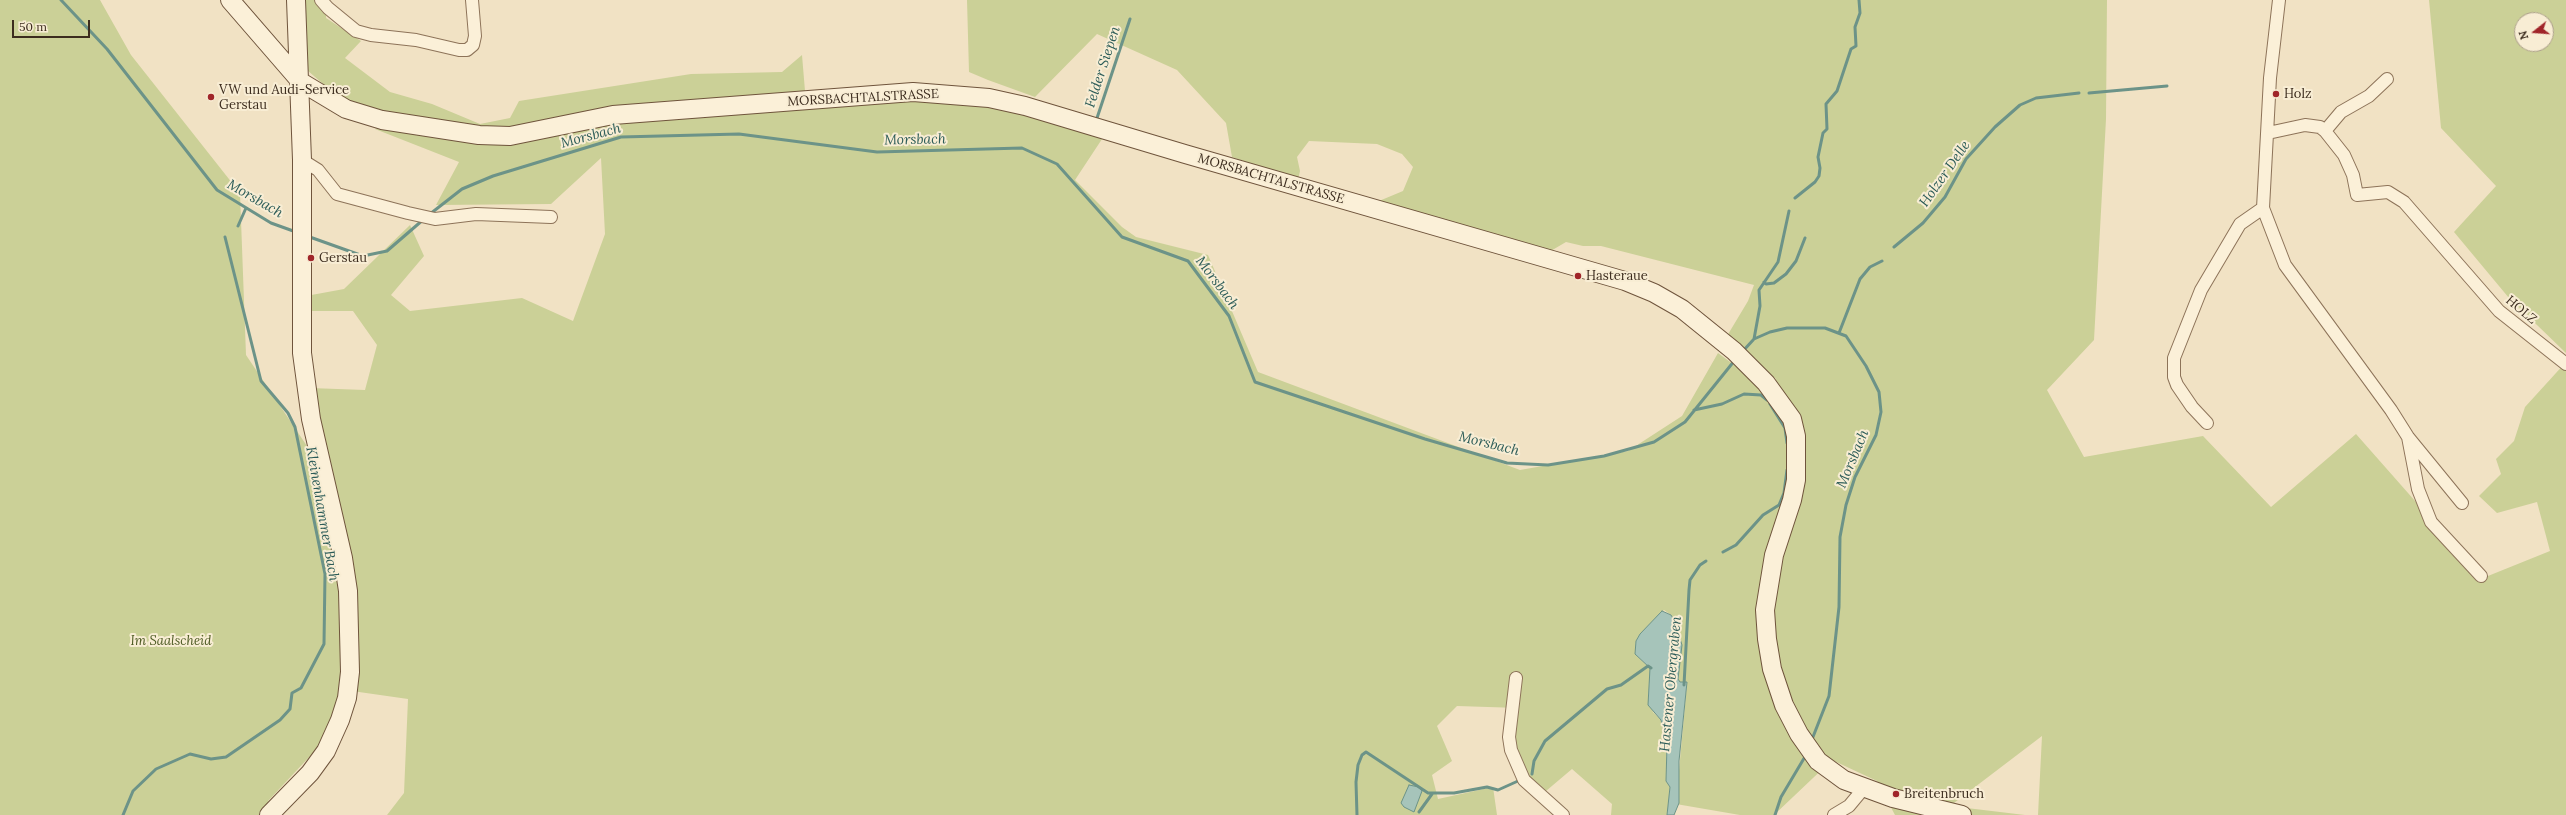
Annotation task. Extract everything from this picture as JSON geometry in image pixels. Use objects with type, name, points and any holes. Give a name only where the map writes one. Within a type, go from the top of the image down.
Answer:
[{"type":"main road","name":"MORSBACHTALSTRASSE","points":[[230,0],[301,82],[346,109],[382,120],[479,135],[510,136],[613,115],[906,93],[944,93],[1007,100],[1625,281],[1682,309],[1739,356],[1781,401],[1792,419],[1796,436],[1797,460],[1792,500],[1774,555],[1765,610],[1767,639],[1772,669],[1784,705],[1804,743],[1818,761],[1836,775],[1864,788],[1918,805],[1962,815]]},
{"type":"main road","points":[[269,815],[310,773],[326,751],[340,720],[347,698],[350,625],[348,591],[343,558],[310,419],[302,353],[302,121],[296,0]]},
{"type":"main road","points":[[302,121],[311,108],[321,103],[333,102]]},
{"type":"street","points":[[321,0],[328,8],[356,31],[371,35],[416,40],[460,50],[467,50],[473,45],[475,36],[472,0]]},
{"type":"street","points":[[2279,0],[2270,78],[2263,208],[2285,265],[2391,410],[2408,437],[2462,503]]},
{"type":"street","points":[[2268,133],[2305,125],[2320,127],[2325,131],[2341,112],[2369,96],[2387,79]]},
{"type":"street","name":"HOLZ","points":[[2325,131],[2344,155],[2353,175],[2357,195],[2388,192],[2404,202],[2498,311],[2566,364]]},
{"type":"street","points":[[302,160],[318,170],[337,194],[416,215],[435,219],[476,214],[551,217]]},
{"type":"street","points":[[2207,423],[2192,407],[2177,385],[2174,372],[2174,358],[2201,290],[2240,224],[2263,208]]},
{"type":"street","points":[[2408,437],[2418,489],[2431,522],[2482,576]]},
{"type":"street","points":[[1516,678],[1509,736],[1511,750],[1524,780],[1563,815]]},
{"type":"street","points":[[1834,815],[1849,806],[1864,788]]},
{"type":"green space","name":"Im Saalscheid","points":[[0,0],[100,0],[131,55],[240,193],[246,355],[309,449],[310,388],[365,390],[377,345],[353,311],[307,311],[306,296],[344,289],[410,225],[424,256],[391,295],[410,311],[522,298],[573,321],[605,234],[601,158],[551,204],[436,205],[459,162],[375,129],[381,125],[493,143],[599,121],[934,99],[985,103],[1104,136],[1075,180],[1122,227],[1136,237],[1208,255],[1258,372],[1520,470],[1628,451],[1682,416],[1718,353],[1741,370],[1766,394],[1776,379],[1759,367],[1727,336],[1748,301],[1754,285],[1601,246],[1583,246],[1566,242],[1549,252],[1379,201],[1403,191],[1413,167],[1402,154],[1377,144],[1309,141],[1297,157],[1300,171],[1298,180],[1232,157],[1226,123],[1177,70],[1097,34],[1035,97],[988,80],[969,72],[967,0],[2107,0],[2106,119],[2094,340],[2047,390],[2084,457],[2203,436],[2271,507],[2356,434],[2483,578],[2550,551],[2537,502],[2497,513],[2479,496],[2501,474],[2496,459],[2514,441],[2525,407],[2566,362],[2566,815],[2038,815],[2042,736],[1950,806],[2025,815],[1895,815],[1877,781],[1832,760],[1774,815],[1740,815],[1676,804],[1687,683],[1679,682],[1678,679],[1679,634],[1671,615],[1664,610],[1640,634],[1636,641],[1635,654],[1650,668],[1651,675],[1648,697],[1653,712],[1661,720],[1667,745],[1666,781],[1670,787],[1667,815],[1611,815],[1612,804],[1572,769],[1546,791],[1528,776],[1513,743],[1519,708],[1457,706],[1437,726],[1452,761],[1432,775],[1438,799],[1493,787],[1497,815],[387,815],[404,793],[408,699],[345,690],[328,737],[268,801],[282,815],[0,815]]},
{"type":"green space","points":[[301,0],[327,0],[326,18],[361,41],[345,58],[390,92],[432,104],[480,124],[510,118],[519,101],[691,74],[782,72],[802,55],[805,91],[602,109],[534,126],[472,126],[397,117],[345,103],[307,70]]},
{"type":"green space","points":[[2429,0],[2566,0],[2566,353],[2509,298],[2454,232],[2496,186],[2441,128]]},
{"type":"water","points":[[1662,611],[1671,615],[1674,620],[1682,645],[1678,679],[1680,682],[1687,682],[1679,761],[1679,803],[1674,815],[1667,815],[1670,787],[1666,781],[1667,745],[1661,720],[1648,705],[1650,668],[1635,654],[1636,641],[1640,634]]},
{"type":"water","points":[[1409,785],[1419,787],[1422,791],[1414,812],[1404,807],[1401,803]]},
{"type":"waterway","name":"Morsbach","points":[[61,0],[107,49],[217,190],[271,223],[296,232]]},
{"type":"waterway","points":[[1795,198],[1815,182],[1819,176],[1820,168],[1818,157],[1823,133],[1827,129],[1826,104],[1837,91],[1851,49],[1856,46],[1855,27],[1860,13],[1859,0]]},
{"type":"waterway","name":"Felder Siepen","points":[[1096,121],[1130,19]]},
{"type":"waterway","name":"Holzer Delle","points":[[2089,93],[2167,86]]},
{"type":"waterway","name":"Holzer Delle","points":[[1894,247],[1923,223],[1945,197],[1966,159],[1995,127],[2020,105],[2036,98],[2079,93]]},
{"type":"waterway","name":"Morsbach","points":[[430,214],[462,189],[493,176],[621,137],[739,134],[877,152],[1022,148],[1057,164],[1122,237],[1188,261],[1229,316],[1255,382],[1425,439],[1507,463],[1548,465],[1604,456],[1654,442],[1685,422],[1735,360]]},
{"type":"waterway","name":"Kleinenhammer Bach","points":[[238,226],[246,208]]},
{"type":"waterway","points":[[1754,339],[1760,306],[1759,290],[1778,262],[1789,211]]},
{"type":"waterway","name":"Morsbach","points":[[307,236],[363,256],[387,251],[424,219]]},
{"type":"waterway","name":"Kleinenhammer Bach","points":[[123,815],[133,791],[156,769],[190,754],[211,759],[226,757],[280,720],[290,709],[292,693],[301,688],[324,644],[325,574],[295,427],[288,413],[261,381],[225,237]]},
{"type":"waterway","points":[[1764,282],[1766,284],[1774,283],[1786,274],[1796,261],[1805,238]]},
{"type":"waterway","name":"Holzer Delle","points":[[1839,333],[1860,279],[1870,267],[1882,261]]},
{"type":"waterway","name":"Morsbach","points":[[1743,351],[1754,339],[1770,332],[1787,328],[1825,328],[1846,336],[1866,366],[1879,392],[1881,412],[1876,435],[1855,477],[1846,505],[1840,537],[1839,607],[1829,696],[1811,742]]},
{"type":"waterway","name":"Hastener Obergraben","points":[[1694,410],[1722,404],[1744,394],[1761,395],[1767,400]]},
{"type":"waterway","name":"Hastener Obergraben","points":[[1770,404],[1785,428],[1787,443]]},
{"type":"waterway","name":"Hastener Obergraben","points":[[1723,552],[1736,545],[1763,515],[1779,505],[1784,493],[1787,470]]},
{"type":"waterway","name":"Hastener Obergraben","points":[[1684,685],[1690,580],[1700,565],[1706,561]]},
{"type":"waterway","points":[[1532,774],[1534,761],[1545,741],[1607,689],[1621,685],[1648,666],[1651,668]]},
{"type":"waterway","points":[[1357,815],[1356,782],[1358,765],[1362,755],[1366,752],[1428,793],[1454,793],[1487,787],[1498,790],[1518,781]]},
{"type":"waterway","name":"Morsbach","points":[[1775,815],[1781,797],[1806,755]]},
{"type":"waterway","points":[[1419,812],[1432,794]]},
{"type":"place","name":"Holz","points":[[2276,94]]},
{"type":"place","name":"VW und Audi-Service Gerstau","points":[[211,97]]},
{"type":"place","name":"Gerstau","points":[[311,258]]},
{"type":"place","name":"Hasteraue","points":[[1578,276]]},
{"type":"place","name":"Breitenbruch","points":[[1896,794]]}]
